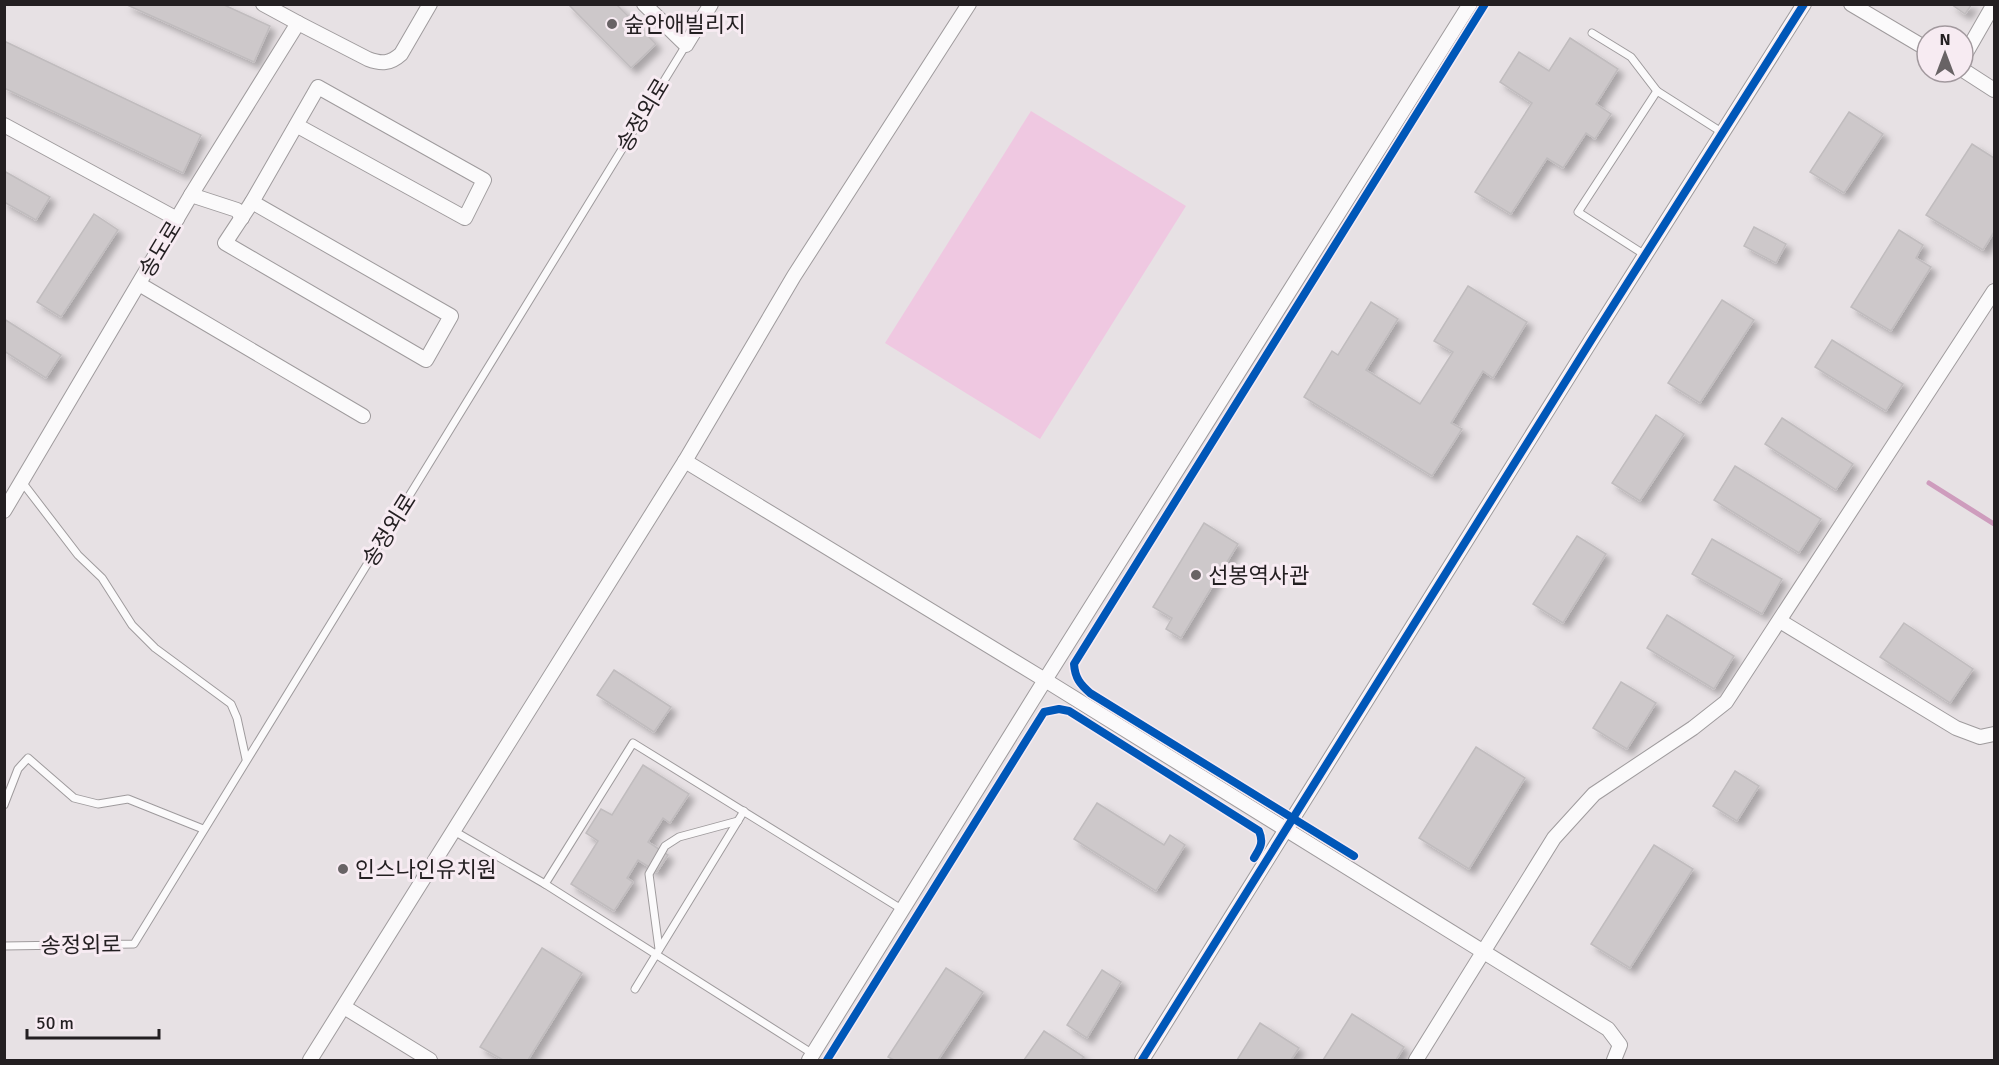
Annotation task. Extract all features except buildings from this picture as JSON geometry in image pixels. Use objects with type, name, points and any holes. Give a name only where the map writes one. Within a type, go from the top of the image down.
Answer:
[{"type":"street","points":[[263,4],[378,63],[395,60],[401,54],[430,4]]},
{"type":"street","points":[[644,4],[686,45]]},
{"type":"street","name":"송정외로","points":[[686,45],[711,4]]},
{"type":"street","points":[[310,1060],[685,461],[794,276],[969,4]]},
{"type":"street","points":[[1142,1060],[1804,4]]},
{"type":"street","points":[[1851,4],[1915,42]]},
{"type":"street","points":[[1975,37],[1994,4]]},
{"type":"street","points":[[812,1057],[1467,6]]},
{"type":"street","name":"송도로","points":[[4,511],[191,195],[298,23]]},
{"type":"street","points":[[1975,78],[1995,90]]},
{"type":"street","points":[[252,202],[451,316],[426,360],[225,243],[252,202],[296,125],[318,87],[484,180],[465,218],[296,125]]},
{"type":"street","points":[[4,125],[177,219]]},
{"type":"street","points":[[191,195],[237,210],[242,218]]},
{"type":"street","points":[[139,284],[363,416]]},
{"type":"street","points":[[1416,1060],[1554,838],[1594,794],[1693,728],[1726,702],[1995,291]]},
{"type":"street","points":[[685,461],[1046,680],[1608,1029],[1620,1045],[1614,1060]]},
{"type":"street","points":[[1780,621],[1956,728],[1980,737],[1995,734]]},
{"type":"street","points":[[344,1007],[430,1060]]},
{"type":"lane","points":[[1592,33],[1631,57],[1657,91],[1723,133]]},
{"type":"lane","name":"송정외로","points":[[4,946],[134,944],[686,45]]},
{"type":"lane","points":[[1645,255],[1578,212],[1657,91]]},
{"type":"lane","points":[[22,482],[78,555],[102,578],[132,625],[155,648],[231,704],[237,718],[246,759]]},
{"type":"lane","points":[[545,884],[633,743],[903,910]]},
{"type":"lane","points":[[4,805],[18,769],[28,758],[74,798],[98,804],[128,799],[203,829]]},
{"type":"lane","points":[[635,989],[744,811]]},
{"type":"lane","points":[[658,952],[649,874],[665,846],[679,837],[738,821]]},
{"type":"lane","points":[[454,831],[658,952],[812,1057]]},
{"type":"shaded area","points":[[1031,111],[1186,206],[1040,439],[885,343]]},
{"type":"waterway","points":[[1929,483],[1994,524]]},
{"type":"cycle path","points":[[1354,856],[1090,693],[1079,680],[1074,664],[1485,4]]},
{"type":"cycle path","points":[[1142,1060],[1804,4]]},
{"type":"cycle path","points":[[827,1060],[1044,712],[1059,709],[1069,711],[1259,831],[1260,848],[1254,858]]},
{"type":"place","name":"숲안애빌리지","points":[[612,24]]},
{"type":"place","name":"선봉역사관","points":[[1196,575]]},
{"type":"place","name":"인스나인유치원","points":[[343,869]]}]
